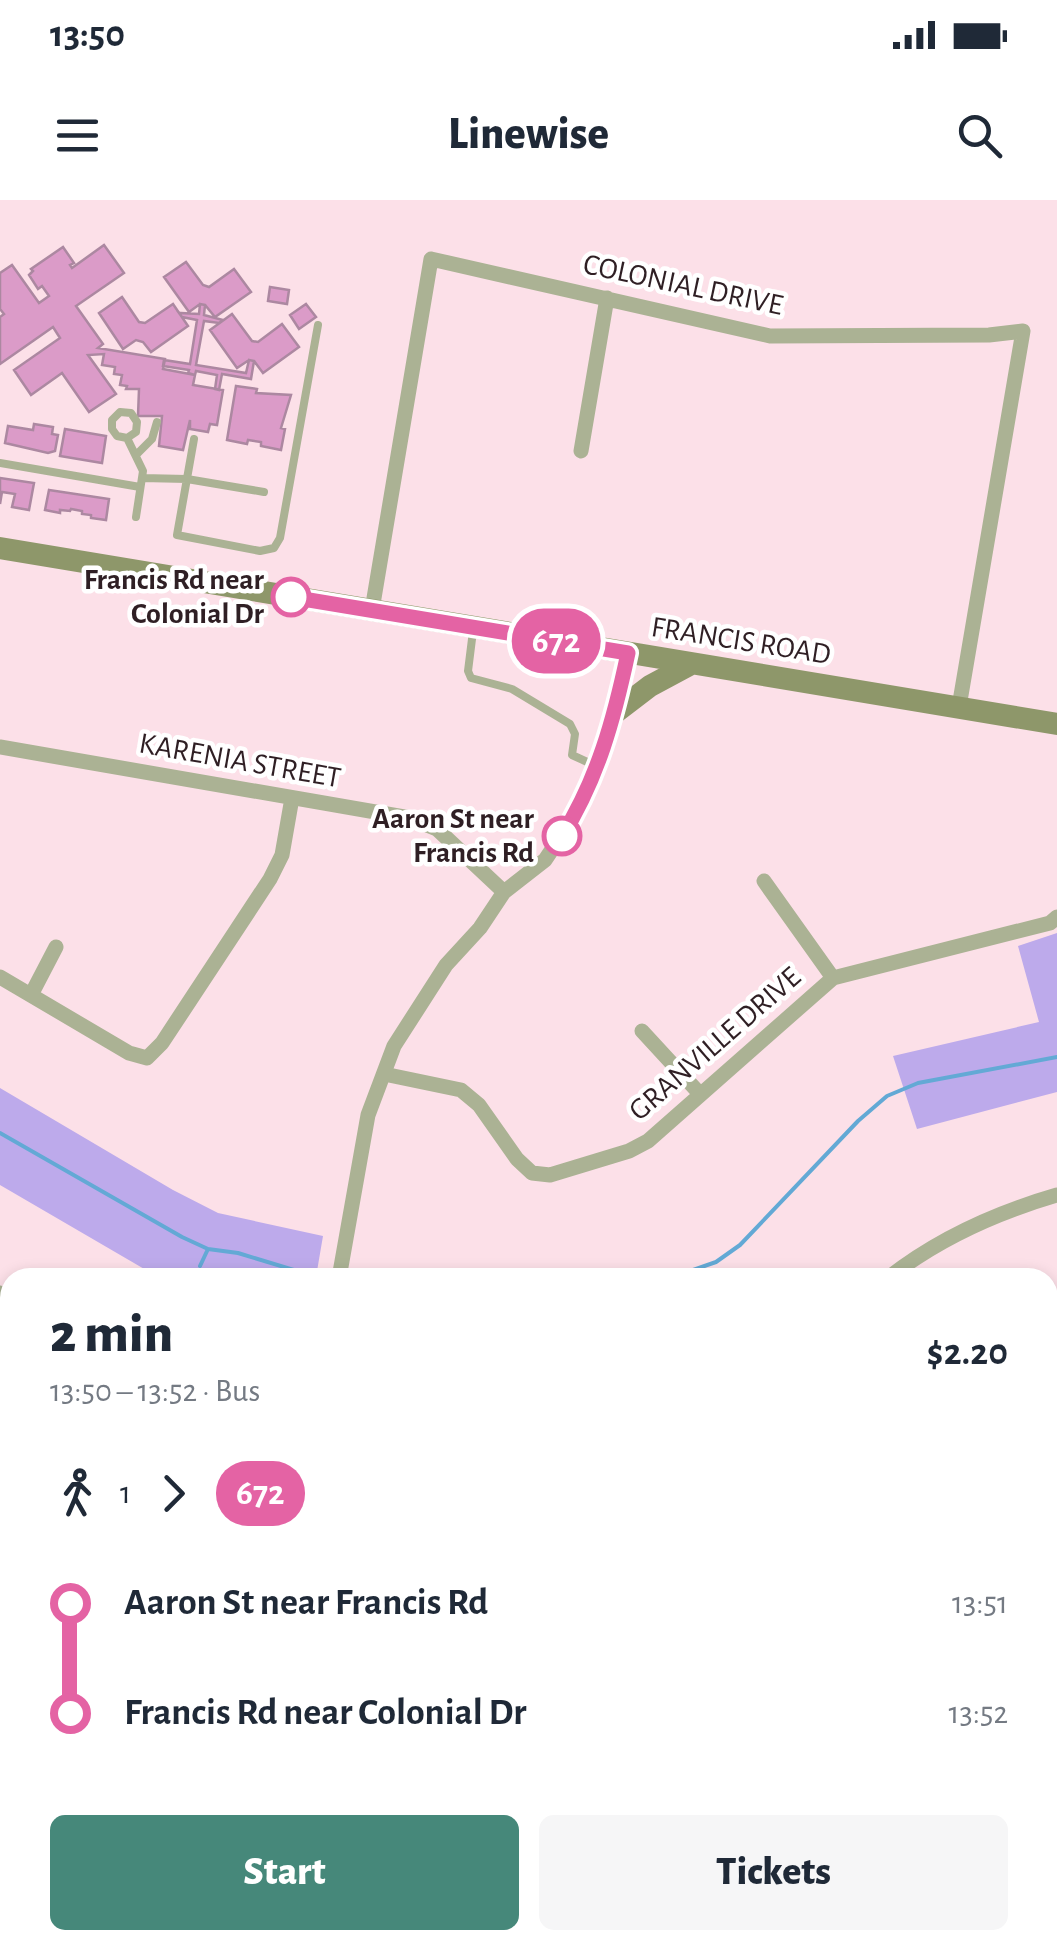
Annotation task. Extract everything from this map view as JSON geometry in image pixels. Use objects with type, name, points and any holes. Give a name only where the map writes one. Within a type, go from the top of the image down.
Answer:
[{"type":"main road","name":"FRANCIS ROAD","points":[[0,548],[1057,724]]},
{"type":"main road","points":[[616,712],[650,686],[691,664]]},
{"type":"street","name":"COLONIAL DRIVE","points":[[372,610],[431,258],[770,336],[989,335],[1023,331],[959,707]]},
{"type":"street","points":[[581,450],[607,298]]},
{"type":"street","points":[[341,1268],[362,1145],[394,1046],[446,965],[480,928],[504,892],[545,860],[578,811],[616,712],[628,653]]},
{"type":"street","name":"KARENIA STREET","points":[[0,747],[410,818],[438,829],[504,892]]},
{"type":"street","points":[[0,976],[128,1053],[148,1058],[162,1044],[270,879],[282,855],[292,798]]},
{"type":"street","points":[[764,881],[832,978]]},
{"type":"street","name":"GRANVILLE DRIVE","points":[[384,1074],[461,1090],[479,1104],[517,1159],[532,1173],[550,1175],[630,1152],[648,1141],[832,978],[1050,923],[1057,917]]},
{"type":"street","points":[[32,995],[56,947]]},
{"type":"street","points":[[642,1031],[700,1094]]},
{"type":"street","points":[[900,1268],[977,1223],[1057,1195]]},
{"type":"lane","points":[[194,439],[177,535],[260,552],[270,550],[278,544],[318,325]]},
{"type":"lane","points":[[137,454],[152,440],[157,422]]},
{"type":"lane","points":[[127,438],[137,454],[141,483],[136,517]]},
{"type":"lane","points":[[0,463],[141,483],[187,479],[264,492]]},
{"type":"lane","points":[[474,627],[470,676],[512,689],[570,724],[574,734],[572,755],[598,767]]},
{"type":"shaded area","points":[[1057,933],[1057,1092],[917,1129],[893,1056],[1039,1022],[1018,946]]},
{"type":"shaded area","points":[[0,1088],[218,1213],[323,1236],[318,1268],[143,1268],[0,1185]]},
{"type":"building","points":[[104,245],[124,273],[76,306],[103,344],[98,348],[165,359],[163,369],[195,375],[193,385],[223,390],[217,425],[210,424],[208,432],[190,429],[190,420],[183,450],[159,446],[162,416],[138,416],[139,389],[120,385],[122,375],[114,374],[115,367],[102,365],[104,354],[88,355],[116,394],[89,412],[62,373],[31,395],[14,370],[60,338],[53,327],[0,364],[0,317],[4,314],[0,309],[0,273],[12,265],[39,303],[49,296],[42,286],[38,289],[29,275],[31,269],[63,247],[74,263],[72,268]]},
{"type":"building","points":[[186,262],[203,285],[209,287],[234,269],[251,292],[215,317],[200,304],[189,312],[164,277]]},
{"type":"building","points":[[270,287],[289,290],[287,304],[268,301]]},
{"type":"building","points":[[122,297],[139,322],[145,323],[173,304],[188,326],[151,352],[136,340],[123,349],[99,313]]},
{"type":"building","points":[[200,304],[205,305],[204,315],[223,320],[204,321],[196,365],[246,373],[249,360],[254,361],[251,379],[222,374],[219,390],[215,389],[217,375],[196,371],[195,375],[189,370],[163,366],[164,360],[190,364],[197,320],[179,313],[199,314]]},
{"type":"building","points":[[306,304],[316,317],[299,329],[290,315]]},
{"type":"building","points":[[232,314],[252,341],[258,342],[282,324],[299,347],[263,373],[249,360],[237,368],[210,330]]},
{"type":"building","points":[[236,386],[257,389],[256,393],[291,395],[281,428],[285,429],[281,450],[261,446],[261,442],[227,440]]},
{"type":"building","points":[[34,424],[53,427],[52,434],[58,435],[55,451],[48,453],[5,443],[8,426],[33,430]]},
{"type":"building","points":[[65,429],[106,436],[102,463],[60,456]]},
{"type":"building","points":[[0,478],[34,483],[29,510],[12,507],[15,494],[2,492],[0,504]]},
{"type":"building","points":[[49,490],[109,499],[106,520],[71,509],[60,513],[45,510]]},
{"type":"waterway","points":[[699,1268],[716,1262],[740,1245],[858,1121],[887,1096],[918,1083],[1057,1057]]},
{"type":"waterway","points":[[0,1133],[182,1237],[208,1249],[238,1253],[287,1268]]},
{"type":"waterway","points":[[200,1266],[208,1249]]},
{"type":"bus line","name":"672","points":[[291,597],[628,653],[603,756],[562,836]]},
{"type":"place","name":"Francis Rd near Colonial Dr","points":[[291,597]]},
{"type":"place","name":"Aaron St near Francis Rd","points":[[562,836]]}]
